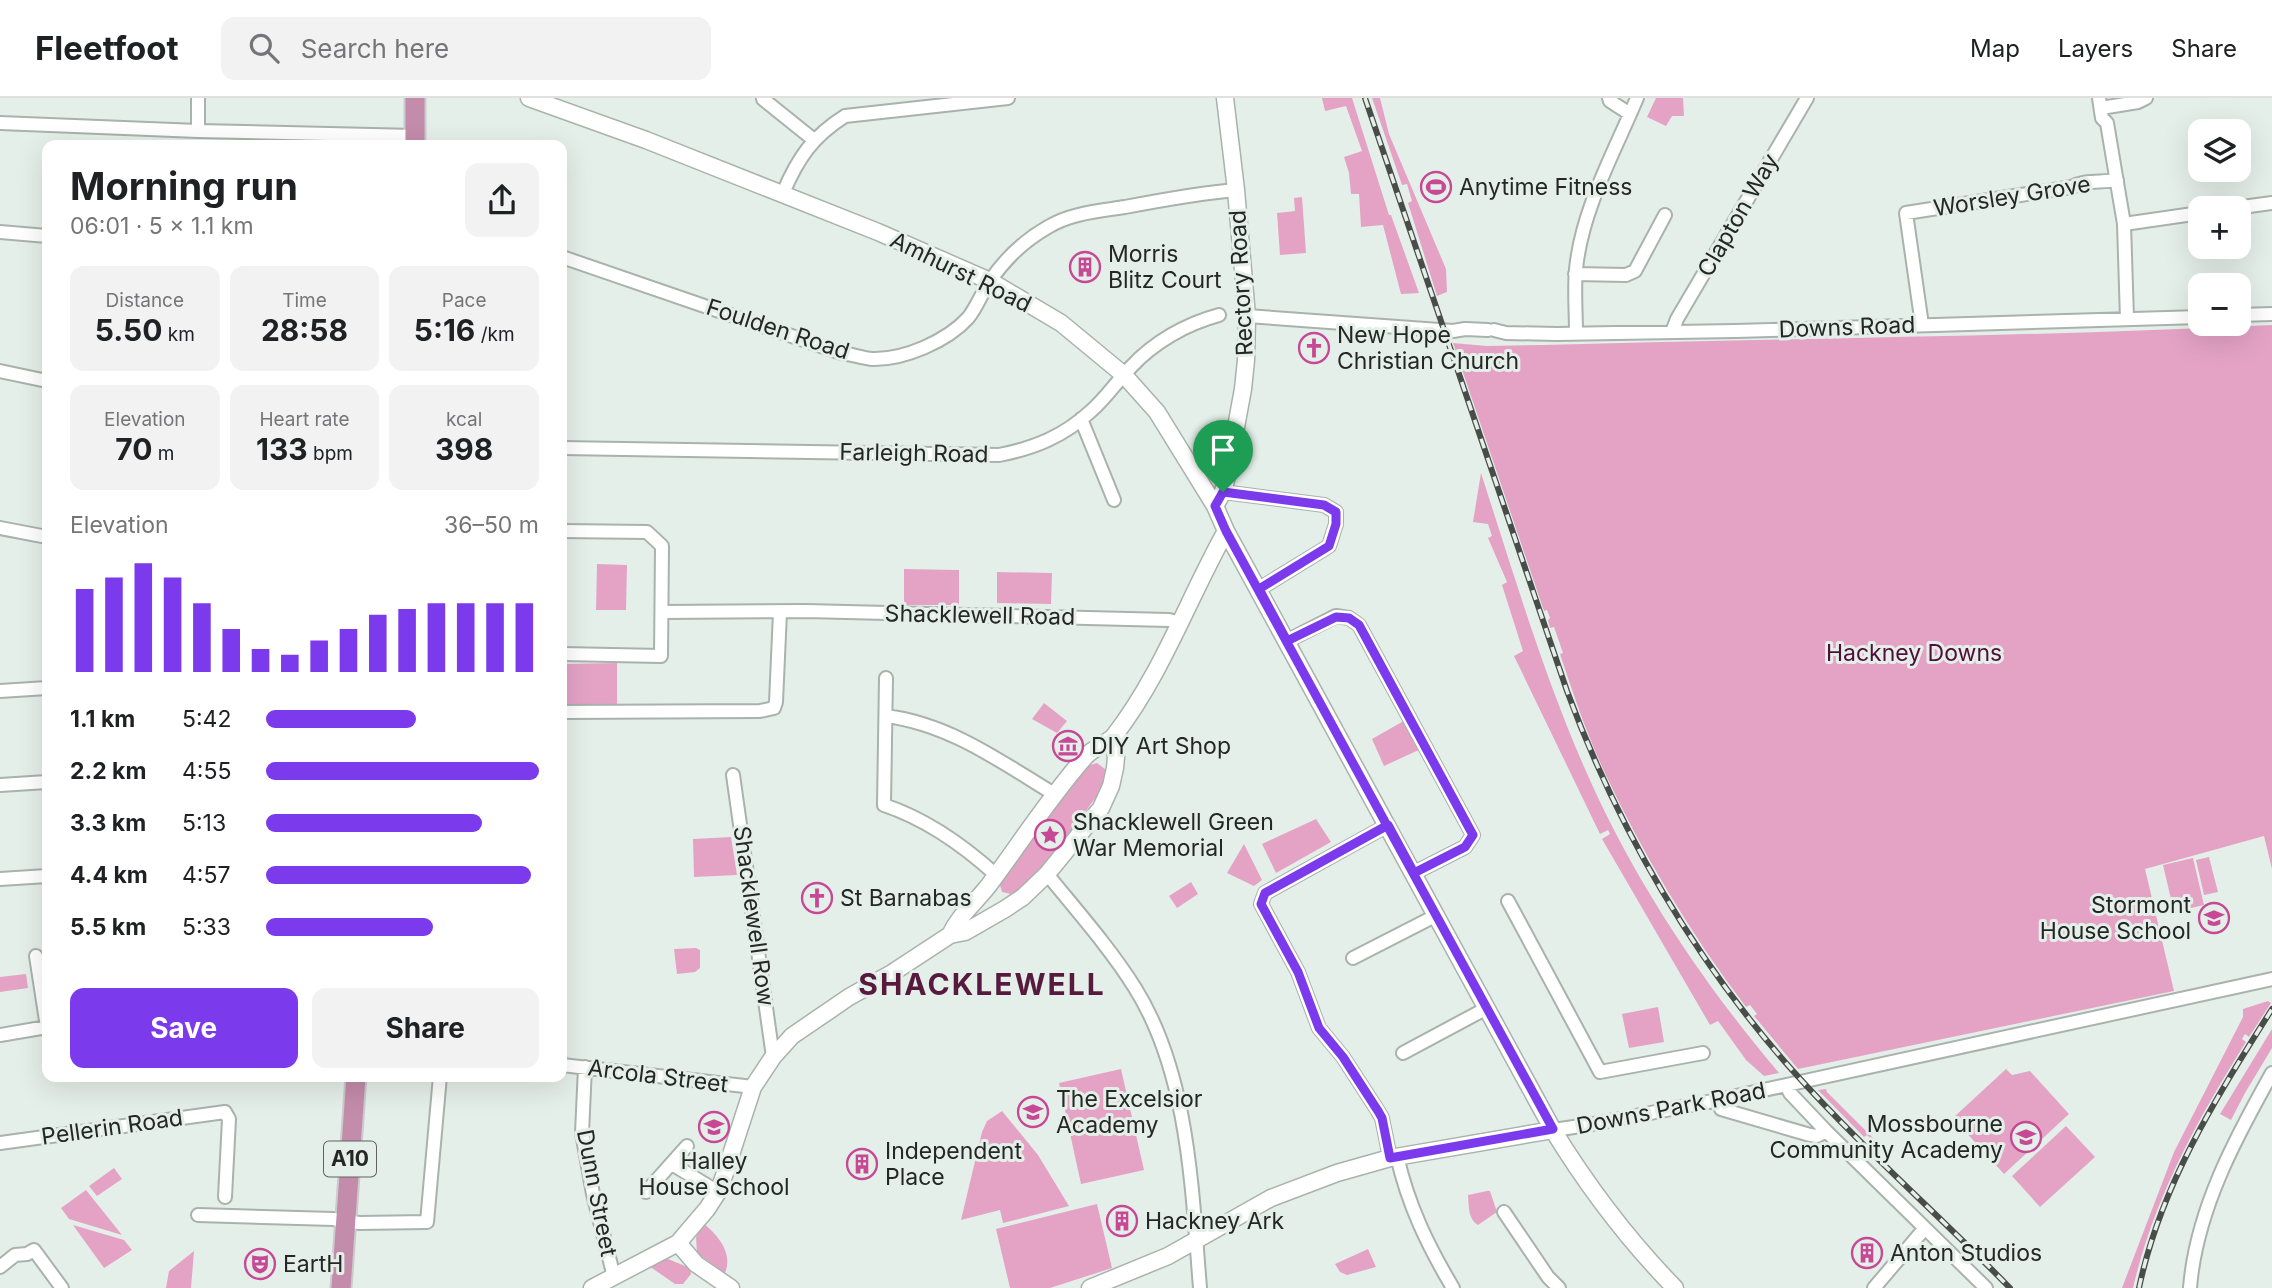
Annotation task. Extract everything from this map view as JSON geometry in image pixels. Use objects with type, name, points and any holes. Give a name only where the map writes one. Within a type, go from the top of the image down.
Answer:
[{"type":"highway","points":[[415,98],[415,140]]},
{"type":"highway","name":"A10","points":[[341,1288],[356,1082]]},
{"type":"street","points":[[198,98],[198,131]]},
{"type":"street","name":"Amhurst Road","points":[[529,98],[783,193],[990,281],[1061,323],[1124,375],[1157,412],[1219,499],[1226,531],[1553,1129],[1583,1177],[1622,1228],[1675,1288]]},
{"type":"street","points":[[783,193],[794,169],[814,140],[826,128],[845,116],[1007,98]]},
{"type":"street","name":"Rectory Road","points":[[1219,499],[1243,389],[1247,316],[1225,98]]},
{"type":"street","points":[[1609,98],[1630,114]]},
{"type":"street","points":[[1576,334],[1575,274],[1578,257],[1594,198],[1637,98]]},
{"type":"street","name":"Clapton Way","points":[[1672,332],[1677,319],[1807,98]]},
{"type":"street","points":[[2127,319],[2124,224],[2107,123],[2102,118],[2100,103],[2138,102],[2146,98]]},
{"type":"street","points":[[763,99],[814,140]]},
{"type":"street","points":[[0,123],[415,140]]},
{"type":"street","name":"Worsley Grove","points":[[1922,325],[1906,213],[2072,187],[2086,182],[2117,180]]},
{"type":"street","name":"Foulden Road","points":[[567,259],[841,352],[873,359],[899,356],[924,348],[944,336],[968,317],[1005,262],[1024,243],[1049,226],[1073,216],[1236,190]]},
{"type":"street","points":[[2251,206],[2272,203]]},
{"type":"street","points":[[1575,274],[1626,275],[1635,271],[1665,215]]},
{"type":"street","points":[[2124,224],[2188,215]]},
{"type":"street","points":[[0,232],[42,236]]},
{"type":"street","points":[[2251,315],[2272,314]]},
{"type":"street","name":"Farleigh Road","points":[[567,448],[999,455],[1027,450],[1051,439],[1093,410],[1150,349],[1172,334],[1219,315]]},
{"type":"street","name":"Downs Road","points":[[1247,316],[1453,331],[1465,329],[1506,333],[1576,334],[2188,317]]},
{"type":"street","points":[[0,371],[42,380]]},
{"type":"street","points":[[1082,419],[1114,500]]},
{"type":"street","points":[[1219,499],[1324,505],[1336,512],[1336,524],[1329,546],[1259,589]]},
{"type":"street","points":[[0,528],[42,536]]},
{"type":"street","points":[[567,530],[647,532],[662,546],[661,656],[567,654]]},
{"type":"street","points":[[950,935],[956,922],[993,879],[1054,794],[1087,754],[1096,746],[1112,739],[1154,674],[1226,531]]},
{"type":"street","name":"Shacklewell Road","points":[[662,612],[818,611],[1123,618],[1180,623]]},
{"type":"street","points":[[567,712],[774,709],[780,612]]},
{"type":"street","points":[[1287,641],[1336,617],[1349,618],[1359,625],[1473,835],[1465,847],[1414,873]]},
{"type":"street","points":[[886,678],[884,805],[943,833],[993,879],[996,897],[1009,907]]},
{"type":"street","points":[[0,691],[42,688]]},
{"type":"street","points":[[886,716],[911,719],[953,734],[1054,794]]},
{"type":"street","points":[[592,1288],[678,1243],[707,1209],[718,1192],[753,1087],[773,1056],[792,1036],[806,1024],[950,935],[965,932],[1009,907],[1047,874],[1101,808],[1111,786],[1115,768],[1116,757],[1112,739]]},
{"type":"street","points":[[1087,754],[1104,758],[1115,768]]},
{"type":"street","name":"Shacklewell Row","points":[[733,775],[773,1056]]},
{"type":"street","points":[[0,785],[42,782]]},
{"type":"street","points":[[1388,825],[1265,893],[1261,904],[1298,972],[1319,1028],[1343,1057],[1382,1118],[1422,1233],[1453,1288]]},
{"type":"street","points":[[1047,874],[1136,989],[1160,1038],[1178,1106],[1192,1185],[1200,1288]]},
{"type":"street","points":[[0,879],[42,876]]},
{"type":"street","points":[[1508,901],[1600,1072],[1703,1053]]},
{"type":"street","points":[[1353,958],[1437,915]]},
{"type":"street","points":[[36,956],[42,972]]},
{"type":"street","name":"Downs Park Road","points":[[1090,1288],[1152,1264],[1284,1193],[1337,1173],[1394,1157],[1718,1100],[2272,979]]},
{"type":"street","points":[[1403,1053],[1487,1008]]},
{"type":"street","points":[[0,1035],[42,1028]]},
{"type":"street","name":"Arcola Street","points":[[567,1065],[753,1087]]},
{"type":"street","name":"Dunn Street","points":[[585,1067],[582,1133],[593,1194],[614,1277]]},
{"type":"street","points":[[2190,1288],[2198,1234],[2213,1192],[2272,1073]]},
{"type":"street","points":[[198,1215],[224,1206],[359,1223],[427,1222],[439,1082]]},
{"type":"street","points":[[1786,1085],[1790,1093],[1826,1131],[1986,1288]]},
{"type":"street","points":[[1718,1100],[1721,1110],[1729,1113],[1810,1135],[1817,1136],[1826,1131]]},
{"type":"street","name":"Pellerin Road","points":[[0,1143],[225,1112],[229,1119],[224,1206]]},
{"type":"street","points":[[646,1192],[687,1146]]},
{"type":"street","points":[[671,1164],[718,1192]]},
{"type":"street","points":[[1504,1212],[1548,1277],[1559,1288]]},
{"type":"street","points":[[1874,1288],[1925,1228]]},
{"type":"street","points":[[678,1243],[696,1264],[731,1288]]},
{"type":"street","points":[[0,1267],[15,1255],[34,1250],[62,1288]]},
{"type":"green space","points":[[1322,98],[1352,98],[1389,215],[1419,293],[1401,294],[1383,225],[1361,227],[1359,194],[1351,194],[1344,157],[1362,151],[1346,106],[1325,111]]},
{"type":"green space","points":[[1372,98],[1380,98],[1389,134],[1446,269],[1447,292],[1437,296],[1408,203],[1412,201],[1407,184],[1402,185]]},
{"type":"green space","points":[[1656,98],[1683,98],[1684,116],[1672,116],[1666,126],[1647,117]]},
{"type":"green space","points":[[1302,197],[1306,253],[1280,255],[1277,213],[1295,211],[1294,198]]},
{"type":"green space","name":"Hackney Downs","points":[[2272,325],[2272,869],[2264,836],[2145,869],[2174,991],[1798,1069],[1754,1016],[1757,1014],[1750,1005],[1746,1007],[1686,921],[1634,831],[1603,769],[1585,727],[1560,654],[1563,653],[1554,627],[1550,628],[1550,618],[1547,610],[1544,611],[1453,343],[1487,346],[1543,345],[2188,329],[2188,336],[2251,336],[2251,326]]},
{"type":"green space","points":[[1481,473],[1556,696],[1604,810],[1647,890],[1696,966],[1779,1073],[1764,1076],[1746,1060],[1718,1021],[1710,1025],[1602,839],[1610,834],[1608,830],[1600,834],[1514,656],[1523,651],[1502,585],[1507,582],[1488,538],[1492,536],[1488,524],[1473,522]]},
{"type":"green space","points":[[597,564],[627,565],[626,610],[596,610]]},
{"type":"green space","points":[[904,569],[959,570],[959,605],[904,605]]},
{"type":"green space","points":[[997,572],[1052,573],[1051,604],[997,603]]},
{"type":"green space","points":[[617,663],[617,705],[567,705],[567,664]]},
{"type":"green space","points":[[1044,703],[1067,721],[1057,733],[1032,719]]},
{"type":"green space","points":[[1407,719],[1423,748],[1384,766],[1372,739]]},
{"type":"green space","points":[[1097,763],[1105,769],[1102,789],[1072,830],[1035,876],[1011,894],[1002,892],[1001,877],[1085,770]]},
{"type":"green space","points":[[1316,819],[1331,842],[1276,873],[1262,844]]},
{"type":"green space","points":[[731,837],[737,875],[694,877],[693,839]]},
{"type":"green space","points":[[1244,844],[1262,880],[1254,886],[1227,873]]},
{"type":"green space","points":[[2209,857],[2218,892],[2204,895],[2196,860]]},
{"type":"green space","points":[[2193,858],[2204,905],[2174,912],[2163,865]]},
{"type":"green space","points":[[1191,882],[1198,894],[1177,908],[1169,896]]},
{"type":"green space","points":[[674,949],[700,950],[700,968],[695,972],[677,974]]},
{"type":"green space","points":[[26,974],[28,988],[0,992],[0,977]]},
{"type":"green space","points":[[2268,1001],[2271,1003],[2249,1037],[2245,1034],[2242,1039],[2246,1042],[2179,1160],[2153,1223],[2133,1288],[2122,1288],[2174,1152],[2243,1017],[2243,1009]]},
{"type":"green space","points":[[1658,1007],[1664,1042],[1629,1048],[1622,1014]]},
{"type":"green space","points":[[2272,1029],[2272,1048],[2231,1120],[2220,1114]]},
{"type":"green space","points":[[1121,1069],[1144,1170],[1081,1184],[1059,1083]]},
{"type":"green space","points":[[2006,1069],[2012,1075],[2030,1071],[2069,1114],[2004,1174],[1953,1118]]},
{"type":"green space","points":[[1826,1089],[1893,1158],[1867,1135],[1864,1137],[1818,1090]]},
{"type":"green space","points":[[1002,1111],[1038,1155],[1069,1206],[1003,1223],[1000,1210],[961,1220],[982,1132],[987,1121]]},
{"type":"green space","points":[[2066,1126],[2095,1157],[2040,1207],[2012,1176]]},
{"type":"green space","points":[[114,1168],[122,1179],[97,1196],[89,1186]]},
{"type":"green space","points":[[86,1190],[122,1235],[69,1219],[61,1208]]},
{"type":"green space","points":[[1490,1191],[1497,1212],[1478,1225],[1471,1216],[1468,1195]]},
{"type":"green space","points":[[1097,1204],[1112,1268],[1050,1288],[1010,1288],[996,1229]]},
{"type":"green space","points":[[704,1224],[715,1234],[726,1252],[725,1273],[697,1253],[696,1237]]},
{"type":"green space","points":[[73,1225],[124,1240],[132,1250],[104,1268]]},
{"type":"green space","points":[[1368,1249],[1376,1267],[1347,1275],[1340,1272],[1335,1264]]},
{"type":"green space","points":[[194,1251],[191,1288],[166,1288],[169,1271]]},
{"type":"green space","points":[[668,1259],[690,1268],[691,1274],[683,1284],[675,1284],[649,1266]]},
{"type":"railway","points":[[1365,98],[1567,691],[1587,742],[1635,843],[1692,939],[1757,1029],[1846,1127],[2010,1288]]},
{"type":"railway","points":[[2139,1288],[2161,1213],[2176,1177],[2211,1109],[2272,1009]]},
{"type":"place","name":"Anytime Fitness","points":[[1436,187]]},
{"type":"place","name":"Morris Blitz Court","points":[[1085,267]]},
{"type":"place","name":"New Hope Christian Church","points":[[1314,348]]},
{"type":"place","name":"DIY Art Shop","points":[[1068,746]]},
{"type":"place","name":"Shacklewell Green War Memorial","points":[[1050,835]]},
{"type":"place","name":"St Barnabas","points":[[817,898]]},
{"type":"place","name":"Stormont House School","points":[[2214,918]]},
{"type":"place","name":"The Excelsior Academy","points":[[1033,1112]]},
{"type":"place","name":"Halley House School","points":[[714,1127]]},
{"type":"place","name":"Mossbourne Community Academy","points":[[2026,1137]]},
{"type":"place","name":"Independent Place","points":[[862,1164]]},
{"type":"place","name":"Hackney Ark","points":[[1122,1221]]},
{"type":"place","name":"Anton Studios","points":[[1867,1253]]},
{"type":"place","name":"EartH","points":[[260,1264]]},
{"type":"district","name":"SHACKLEWELL","points":[[982,985]]},
{"type":"route","points":[[1223,492],[1215,506],[1226,531],[1342,741],[1388,825],[1414,873],[1483,999],[1499,1032],[1521,1068],[1553,1129],[1390,1158],[1382,1118],[1343,1057],[1319,1028],[1298,972],[1261,904],[1265,893],[1388,825],[1414,873],[1465,847],[1473,835],[1359,625],[1349,618],[1336,617],[1287,641],[1259,589],[1329,546],[1336,524],[1336,512],[1324,505],[1223,492]]}]
